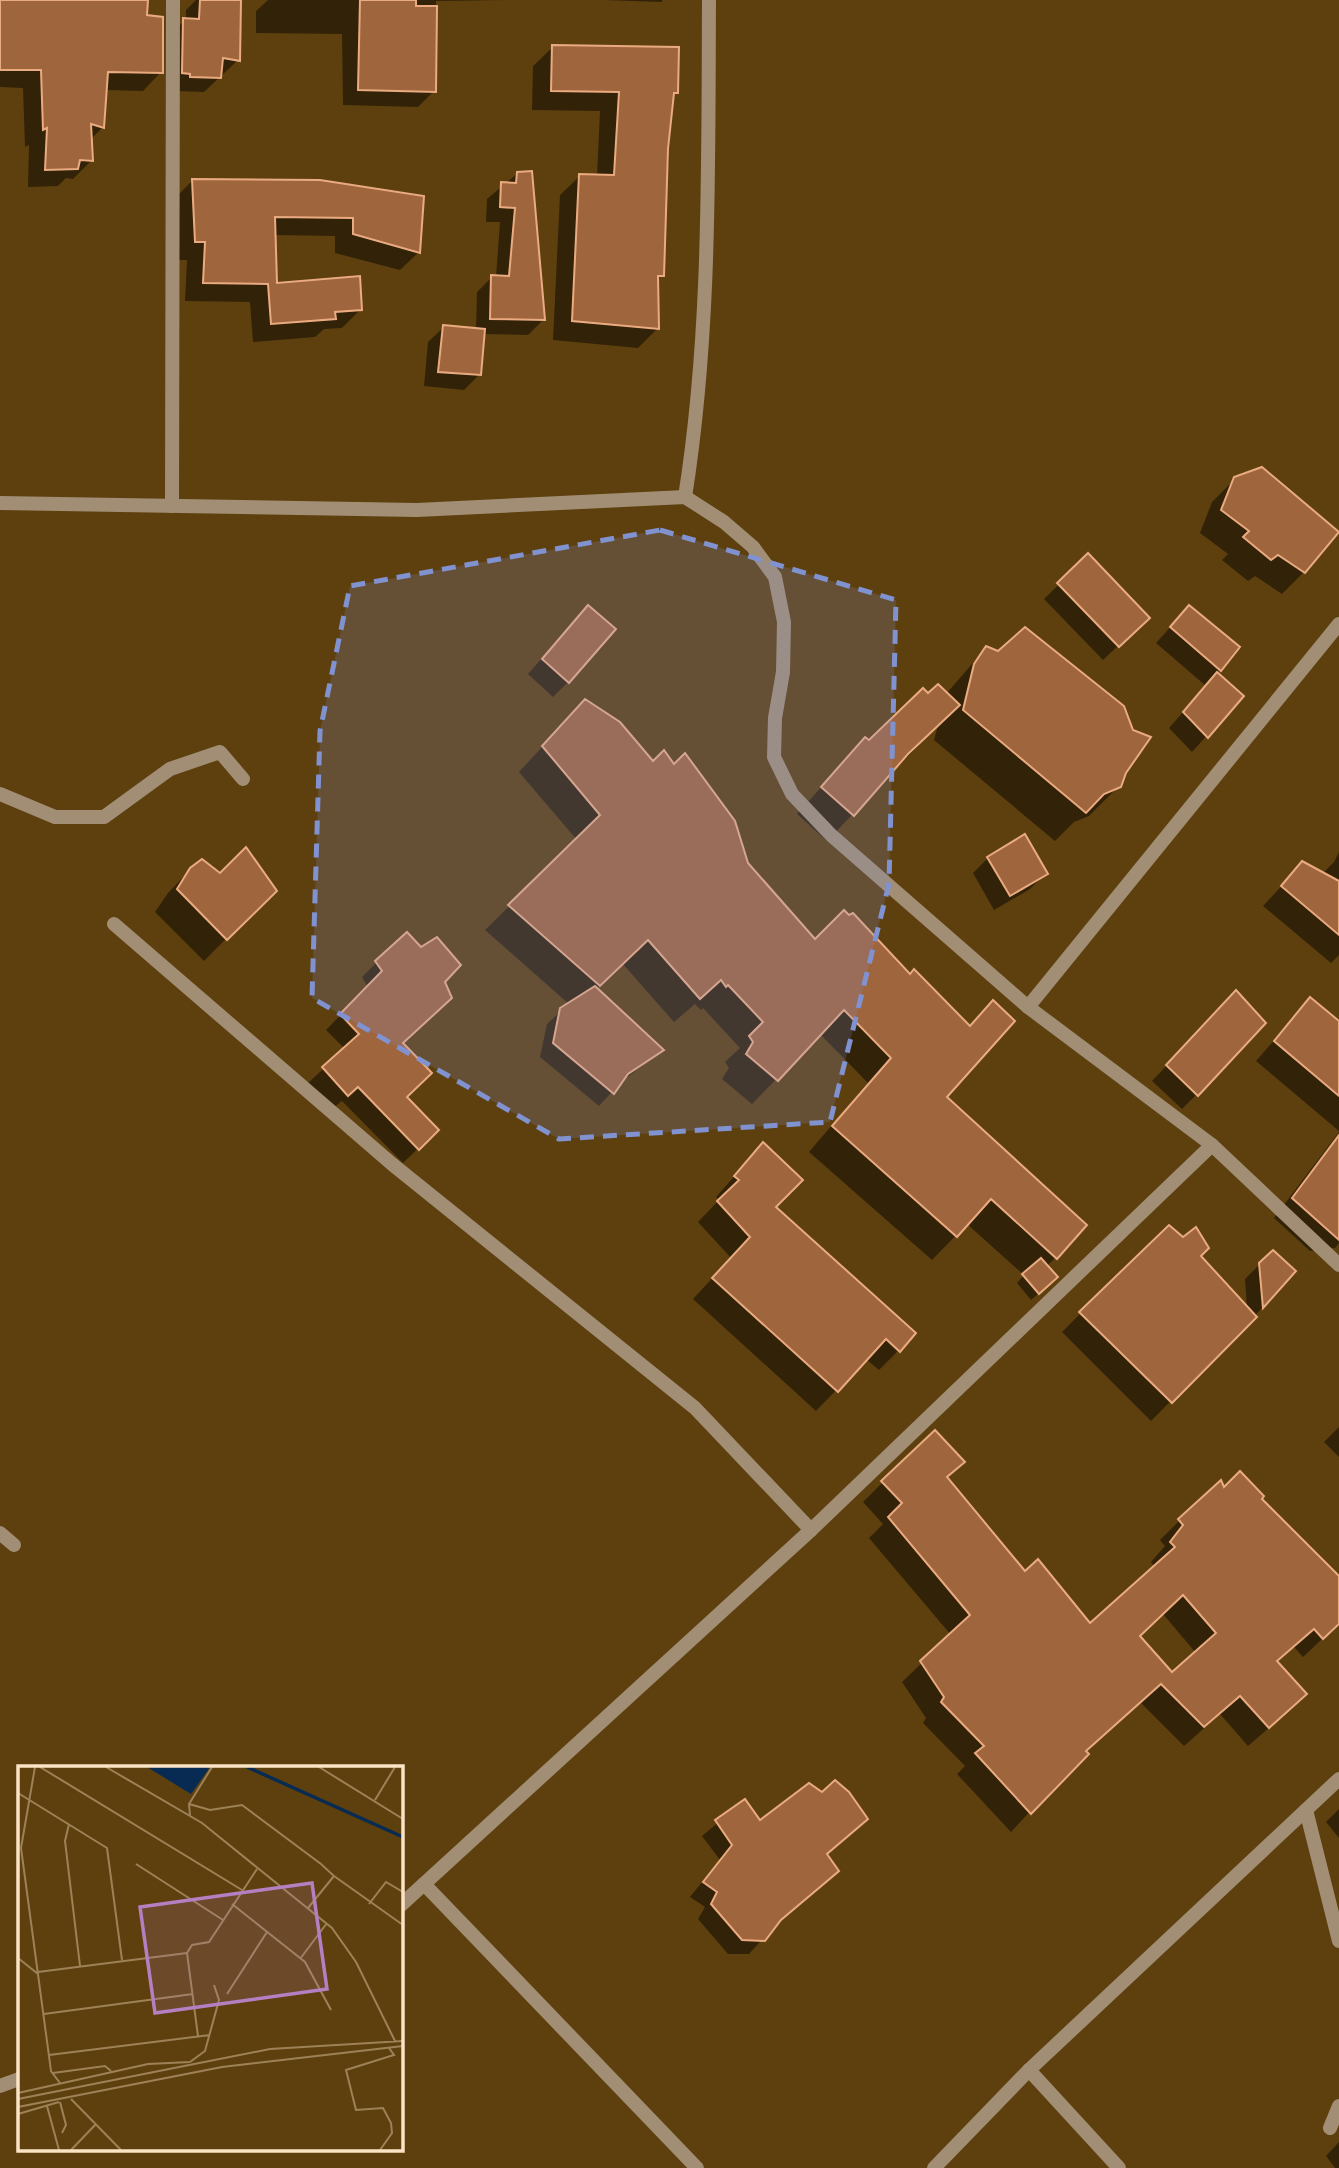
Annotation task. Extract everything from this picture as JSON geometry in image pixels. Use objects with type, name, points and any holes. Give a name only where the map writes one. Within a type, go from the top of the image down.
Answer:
[{"type":"street","points":[[172,506],[173,0]]},
{"type":"street","points":[[685,497],[694,436],[705,298],[709,0]]},
{"type":"street","points":[[0,503],[417,510],[685,497],[724,522],[753,547],[775,577],[784,622],[783,672],[775,718],[774,757],[792,793],[831,835],[1028,1007],[1212,1145],[1339,1265]]},
{"type":"street","points":[[1028,1007],[1339,624]]},
{"type":"street","points":[[0,794],[55,817],[104,817],[170,769],[220,752],[243,779]]},
{"type":"street","points":[[114,924],[393,1164],[695,1408],[811,1530]]},
{"type":"street","points":[[402,1904],[811,1530],[1212,1145]]},
{"type":"street","points":[[0,1533],[14,1545]]},
{"type":"street","points":[[934,2168],[1028,2070],[1339,1779]]},
{"type":"street","points":[[1306,1810],[1339,1941]]},
{"type":"street","points":[[424,1884],[697,2168]]},
{"type":"street","points":[[1028,2070],[1119,2168]]},
{"type":"street","points":[[0,2087],[18,2080]]},
{"type":"street","points":[[1330,2128],[1339,2106]]},
{"type":"highlighted area","points":[[660,530],[896,600],[889,884],[830,1122],[559,1139],[312,998],[320,731],[350,586]]},
{"type":"building","points":[[0,0],[148,0],[147,15],[163,17],[163,73],[108,72],[104,128],[91,124],[93,161],[80,160],[78,169],[45,170],[47,128],[43,130],[41,70],[0,70]]},
{"type":"building","points":[[200,0],[241,0],[240,61],[223,58],[221,78],[190,77],[190,74],[182,73],[183,18],[199,19]]},
{"type":"building","points":[[360,0],[416,0],[416,6],[437,6],[436,92],[358,90]]},
{"type":"building","points":[[552,45],[679,47],[678,93],[674,93],[668,149],[664,276],[658,276],[659,329],[572,321],[579,174],[614,175],[619,92],[551,91]]},
{"type":"building","points":[[532,171],[545,320],[490,319],[491,275],[509,276],[515,208],[500,207],[501,182],[516,183],[517,172]]},
{"type":"building","points":[[192,179],[320,180],[424,196],[420,253],[353,234],[353,218],[275,217],[277,283],[360,276],[362,310],[335,312],[336,319],[271,324],[268,284],[203,283],[205,242],[195,242]]},
{"type":"building","points":[[443,325],[485,329],[481,375],[438,372]]},
{"type":"building","points":[[1262,467],[1339,532],[1305,573],[1278,555],[1271,560],[1243,537],[1249,531],[1221,510],[1234,477]]},
{"type":"building","points":[[1088,553],[1150,618],[1119,647],[1057,583]]},
{"type":"building","points":[[588,605],[616,629],[569,683],[542,659]]},
{"type":"building","points":[[1189,605],[1240,647],[1221,671],[1170,627]]},
{"type":"building","points":[[1025,627],[1124,706],[1133,730],[1151,737],[1126,773],[1121,787],[1104,794],[1086,813],[963,710],[974,664],[986,646],[998,651]]},
{"type":"building","points":[[1217,672],[1244,696],[1208,738],[1183,712]]},
{"type":"building","points":[[938,684],[960,705],[908,754],[854,816],[821,787],[865,737],[869,740],[923,688],[928,693]]},
{"type":"building","points":[[585,699],[620,722],[653,761],[664,750],[674,764],[685,753],[735,821],[748,863],[815,939],[844,910],[849,915],[853,913],[910,974],[914,969],[970,1026],[993,1000],[1015,1021],[947,1097],[1087,1225],[1057,1259],[991,1199],[957,1237],[832,1126],[891,1058],[844,1010],[778,1081],[746,1054],[753,1042],[749,1036],[763,1022],[721,980],[700,999],[648,940],[600,986],[508,905],[600,815],[542,746]]},
{"type":"building","points":[[1025,834],[1048,874],[1010,896],[987,857]]},
{"type":"building","points":[[246,847],[277,891],[227,940],[177,889],[190,868],[202,859],[220,873]]},
{"type":"building","points":[[1302,861],[1339,881],[1339,935],[1281,886]]},
{"type":"building","points":[[407,932],[421,947],[437,937],[461,965],[445,982],[452,998],[403,1043],[432,1073],[407,1097],[439,1130],[419,1150],[358,1087],[348,1096],[322,1067],[359,1034],[340,1014],[382,971],[375,961]]},
{"type":"building","points":[[595,986],[664,1050],[628,1074],[614,1094],[553,1043],[560,1008]]},
{"type":"building","points":[[1236,990],[1266,1023],[1198,1096],[1166,1065]]},
{"type":"building","points":[[1310,997],[1339,1021],[1339,1096],[1274,1041]]},
{"type":"building","points":[[1339,1135],[1339,1240],[1292,1198]]},
{"type":"building","points":[[763,1142],[803,1180],[776,1207],[916,1333],[900,1352],[886,1339],[838,1392],[712,1278],[750,1237],[717,1201],[739,1180],[734,1176]]},
{"type":"building","points":[[1169,1225],[1183,1237],[1196,1227],[1209,1248],[1201,1256],[1257,1317],[1172,1403],[1079,1312]]},
{"type":"building","points":[[1273,1250],[1296,1271],[1263,1308],[1259,1263]]},
{"type":"building","points":[[1041,1258],[1058,1277],[1039,1294],[1022,1274]]},
{"type":"building","points":[[935,1430],[965,1462],[947,1477],[1025,1571],[1038,1559],[1090,1623],[1175,1547],[1170,1542],[1183,1525],[1178,1519],[1221,1480],[1224,1487],[1240,1471],[1264,1496],[1262,1499],[1339,1576],[1339,1624],[1323,1639],[1314,1629],[1277,1661],[1307,1694],[1269,1728],[1240,1696],[1204,1727],[1161,1684],[1086,1751],[1089,1754],[1031,1814],[975,1753],[984,1746],[941,1702],[944,1697],[920,1661],[970,1615],[888,1517],[902,1503],[881,1481]],"holes":[[[1183,1595],[1216,1633],[1172,1672],[1140,1636]]]},
{"type":"building","points":[[835,1780],[849,1792],[868,1819],[827,1854],[839,1871],[781,1920],[765,1941],[742,1940],[711,1904],[717,1892],[703,1882],[732,1845],[715,1820],[745,1799],[760,1820],[809,1783],[822,1792]]}]
